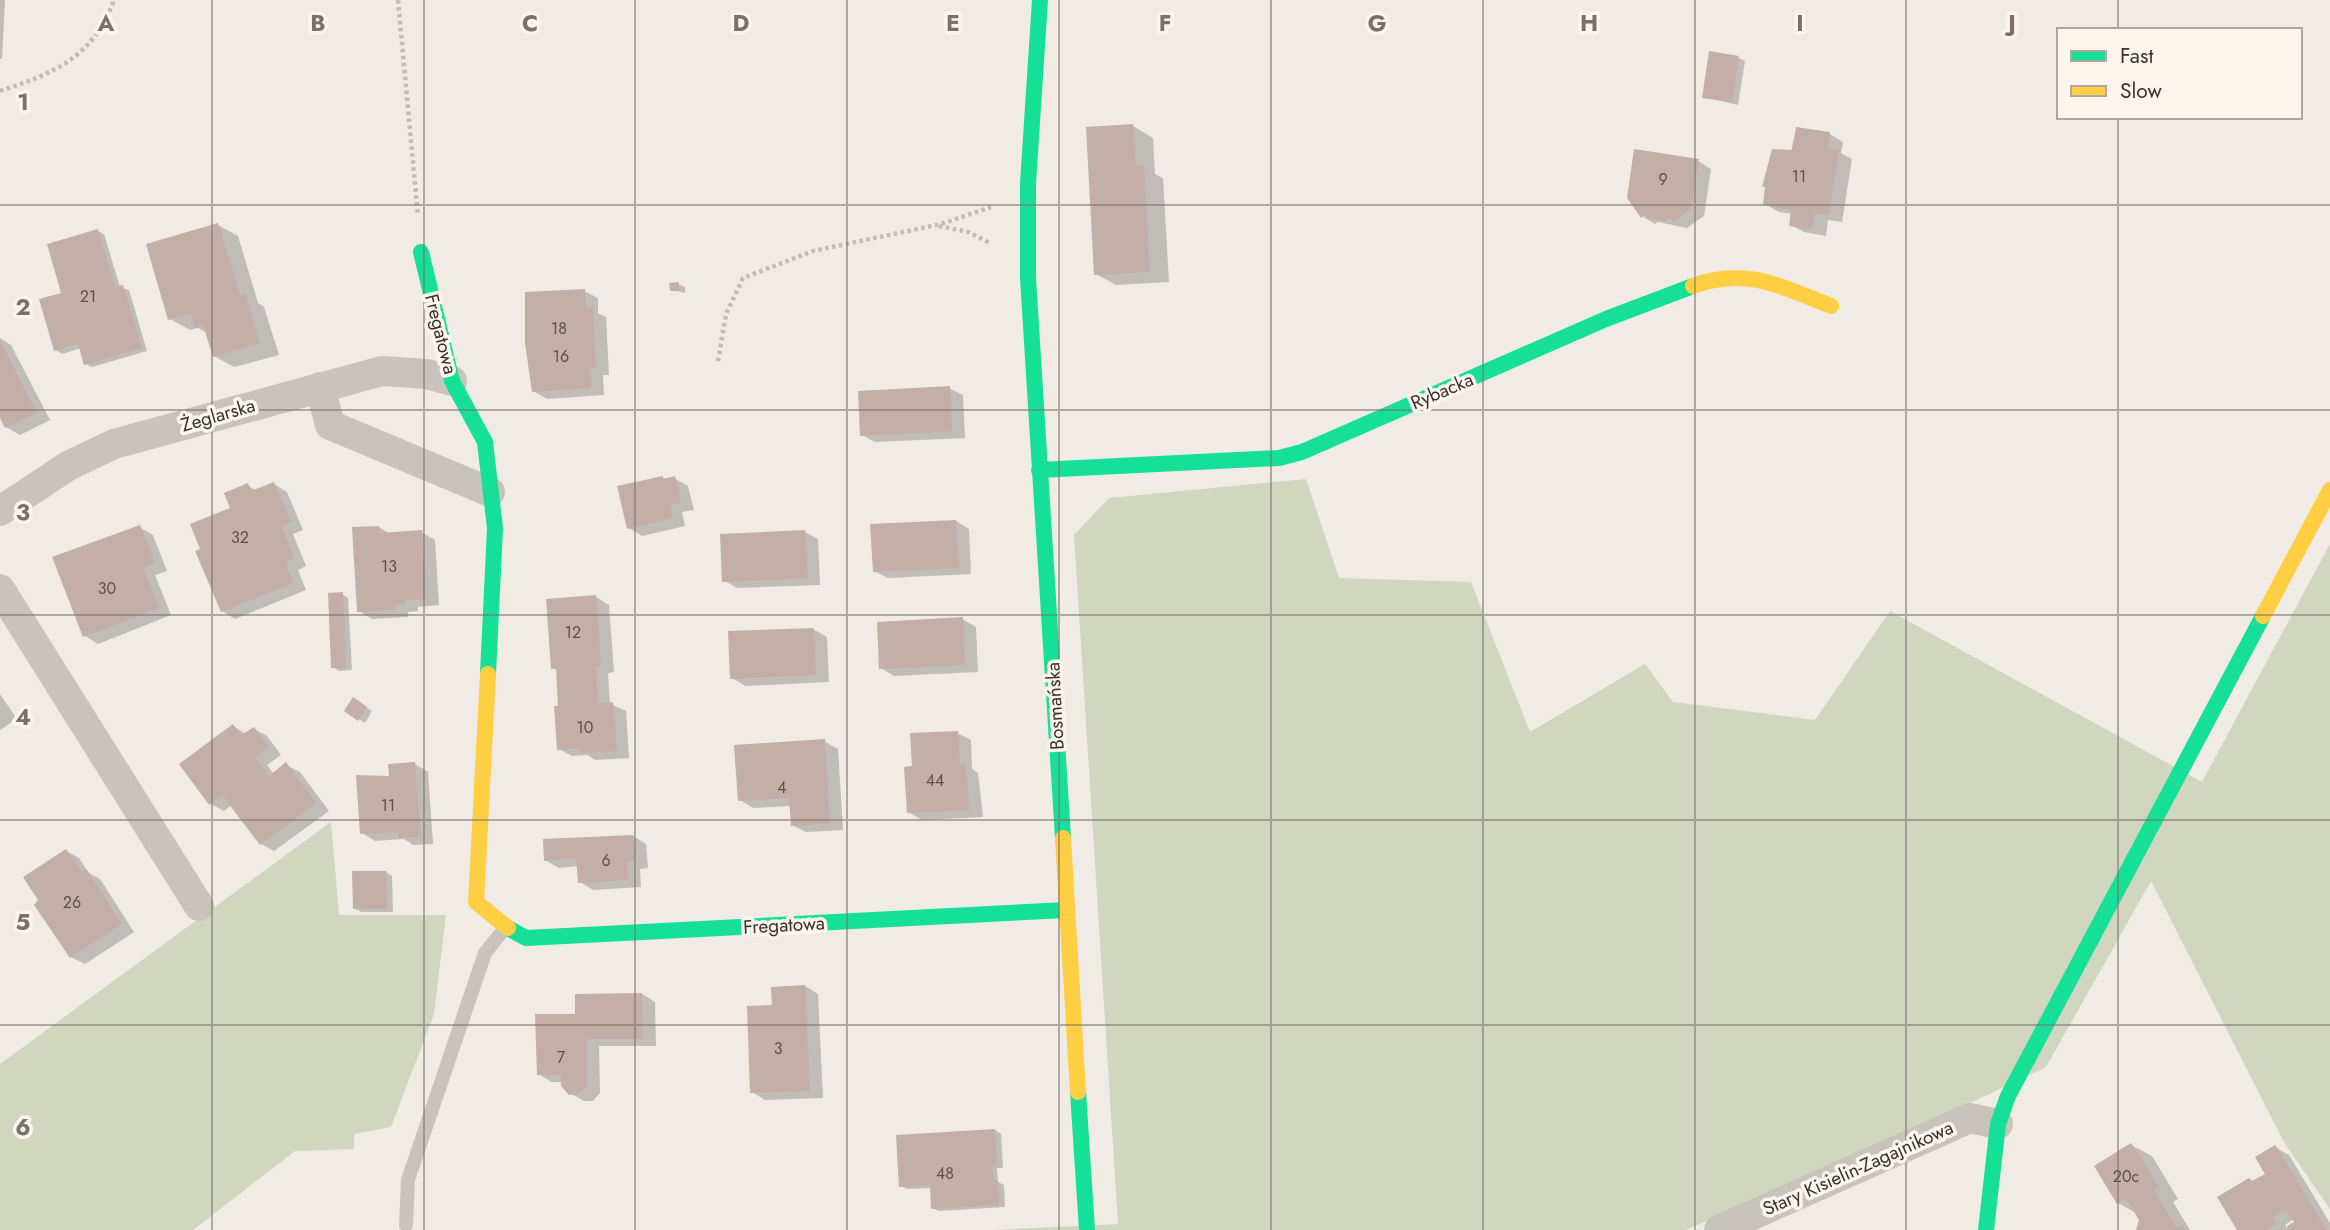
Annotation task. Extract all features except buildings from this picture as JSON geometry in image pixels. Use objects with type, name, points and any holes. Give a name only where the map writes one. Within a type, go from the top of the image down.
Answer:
[{"type":"street","name":"Bosmańska","points":[[1041,0],[1028,183],[1028,278],[1049,586],[1065,910],[1087,1230]]},
{"type":"street","name":"Fregatowa","points":[[421,252],[452,381],[485,442],[495,528],[476,902],[505,927],[526,938],[1065,910]]},
{"type":"street","name":"Rybacka","points":[[1039,470],[1279,458],[1302,452],[1606,319],[1699,284],[1731,277],[1759,278],[1831,306]]},
{"type":"street","name":"Żeglarska","points":[[0,511],[68,466],[114,444],[382,371],[427,374],[452,381]]},
{"type":"street","points":[[320,387],[330,425],[490,492]]},
{"type":"street","points":[[1986,1230],[1998,1124],[2008,1096],[2330,490]]},
{"type":"street","points":[[0,589],[199,906]]},
{"type":"street","name":"Stary Kisielin-Zagajnikowa","points":[[1719,1230],[1970,1118],[1998,1124]]},
{"type":"lane","points":[[406,1225],[408,1180],[485,953],[505,927]]},
{"type":"path","points":[[0,91],[76,59],[92,43],[107,19],[114,0]]},
{"type":"path","points":[[398,0],[421,252]]},
{"type":"path","points":[[718,361],[726,314],[743,278],[813,251],[934,225],[988,209],[1028,183]]},
{"type":"path","points":[[934,225],[968,232],[995,246],[1028,278]]},
{"type":"green space","points":[[1306,479],[1339,578],[1471,582],[1530,732],[1645,664],[1673,702],[1815,720],[1890,611],[2202,782],[2330,544],[2330,1209],[2285,1144],[2151,881],[2046,1067],[1892,1140],[1686,1230],[992,1230],[1118,1224],[1074,535],[1109,498]]},
{"type":"green space","points":[[331,822],[339,915],[446,915],[434,1014],[391,1127],[354,1134],[354,1149],[295,1151],[193,1230],[0,1230],[0,1064]]},
{"type":"traffic: fast","points":[[1040,0],[1028,183],[1028,278],[1063,838]]},
{"type":"traffic: fast","points":[[421,252],[452,381],[485,442],[495,528],[488,674]]},
{"type":"traffic: fast","points":[[1039,470],[1279,458],[1302,452],[1606,319],[1693,286]]},
{"type":"traffic: fast","points":[[1986,1230],[1998,1124],[2008,1096],[2263,616]]},
{"type":"traffic: fast","points":[[508,928],[526,938],[1065,910]]},
{"type":"traffic: fast","points":[[1078,1092],[1087,1230]]},
{"type":"traffic: slow","points":[[1693,286],[1730,278],[1764,281],[1831,306]]},
{"type":"traffic: slow","points":[[2263,616],[2330,490]]},
{"type":"traffic: slow","points":[[488,674],[476,902],[508,928]]},
{"type":"traffic: slow","points":[[1063,838],[1078,1092]]}]
